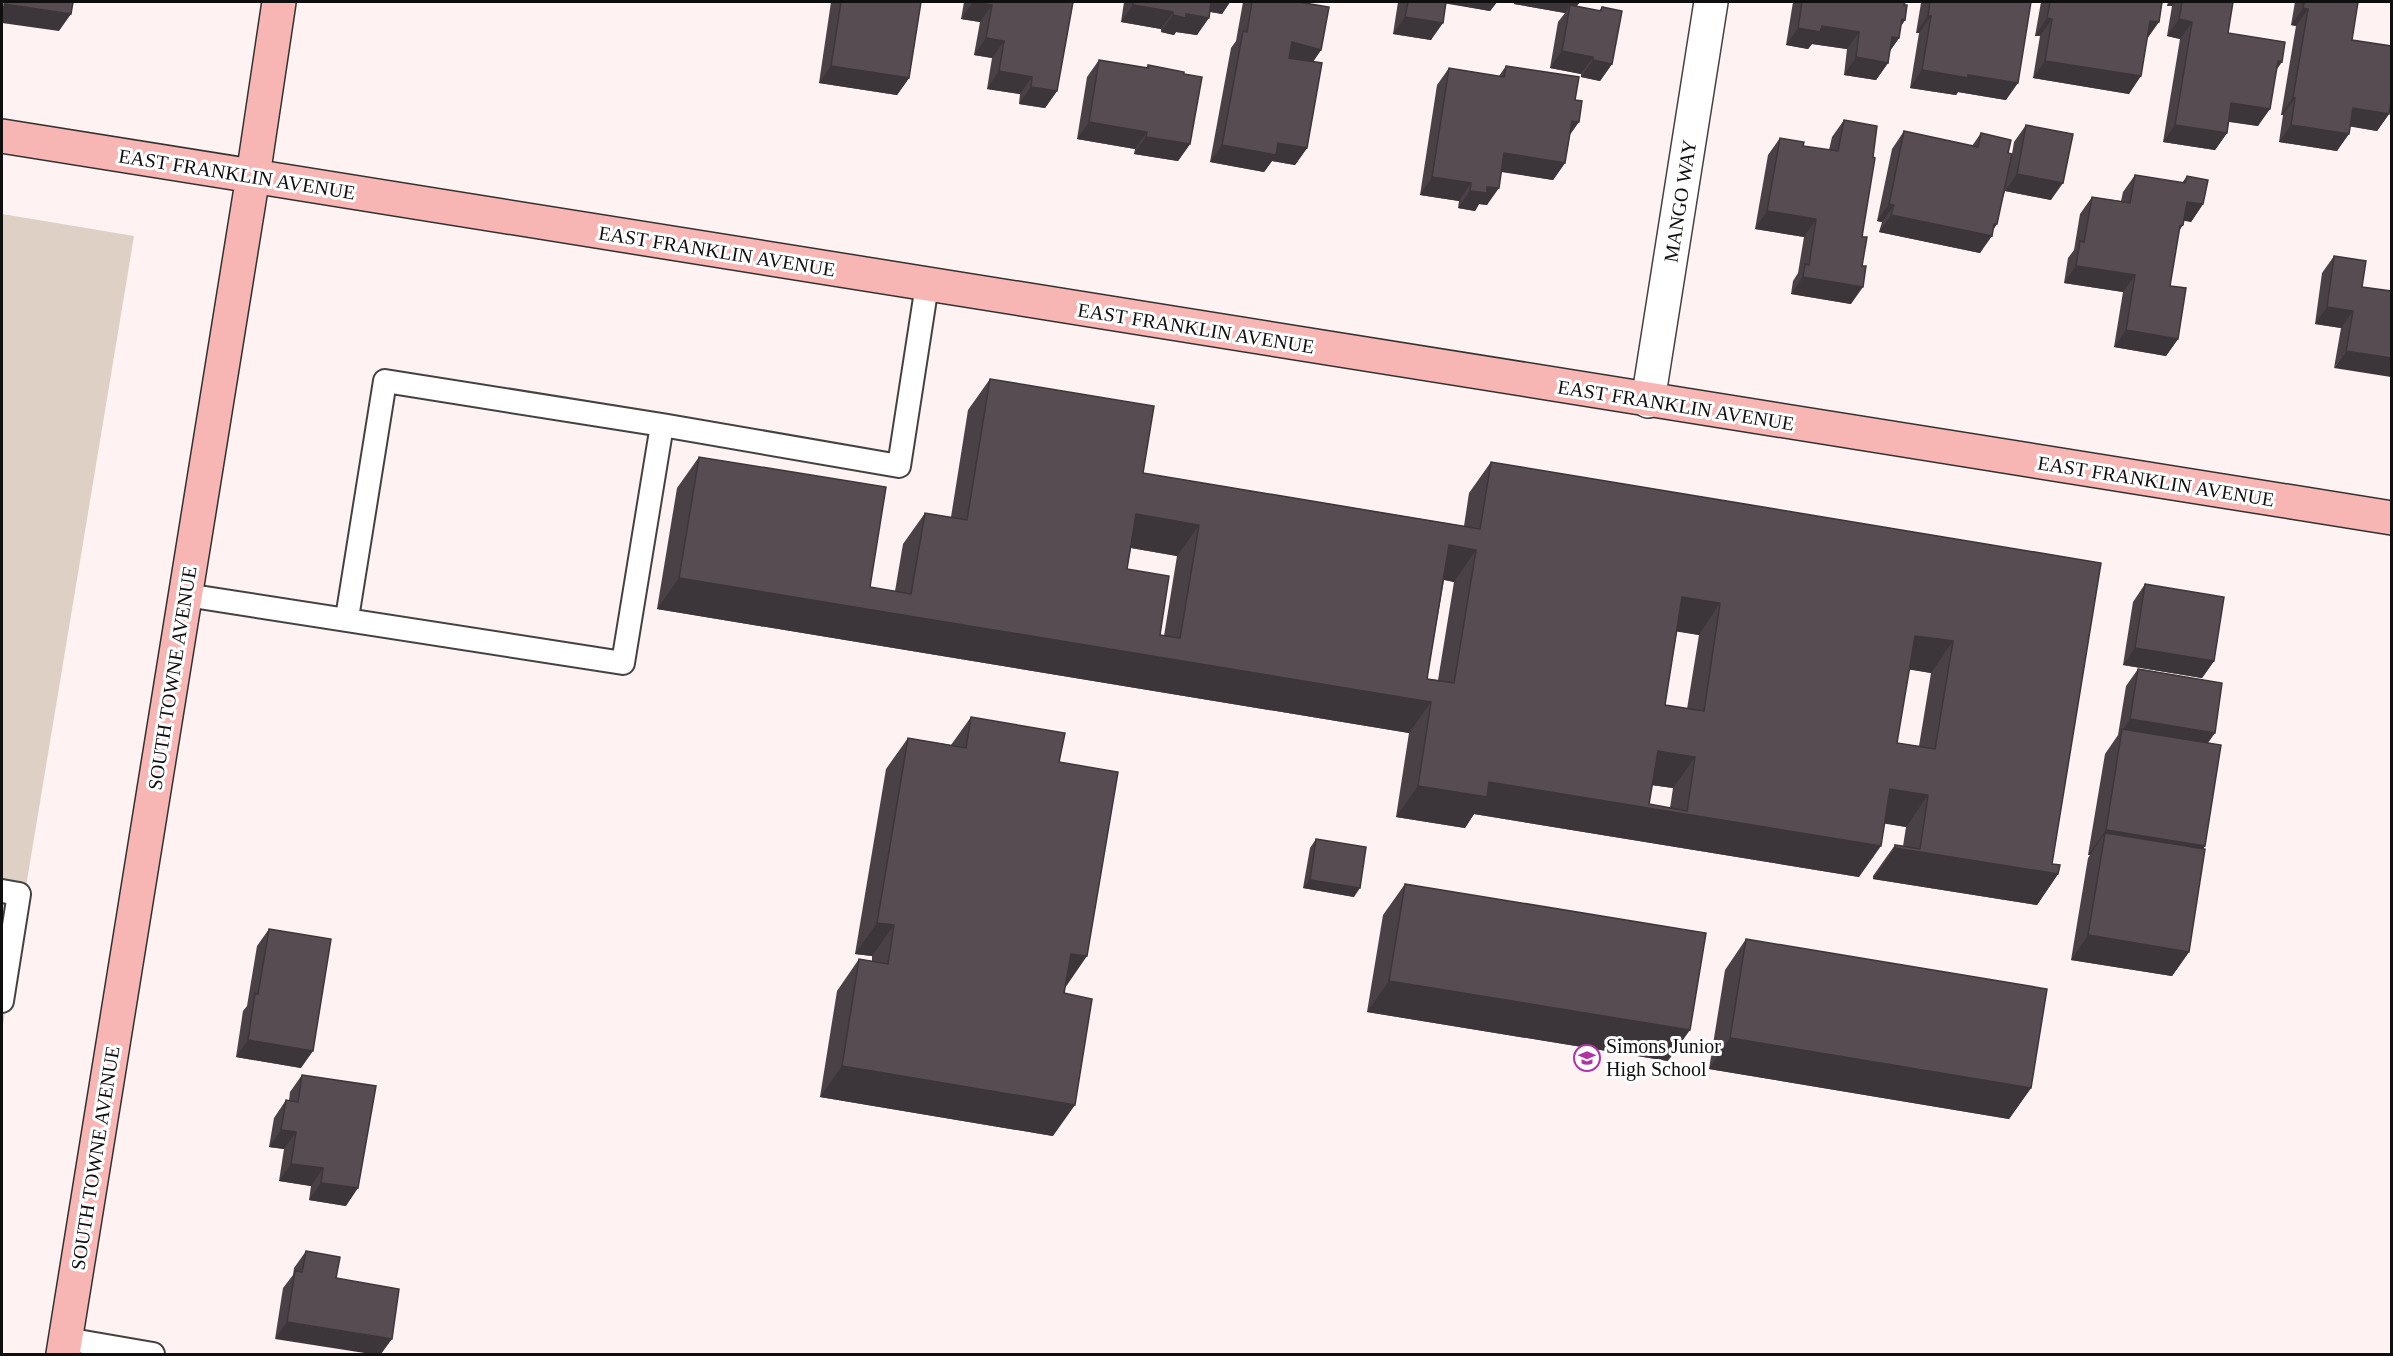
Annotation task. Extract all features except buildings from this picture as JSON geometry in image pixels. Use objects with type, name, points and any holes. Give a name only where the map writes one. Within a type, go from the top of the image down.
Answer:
[{"type":"street","name":"SOUTH TOWNE AVENUE","points":[[64,1347],[254,176],[279,2]]},
{"type":"street","name":"MANGO WAY","points":[[1648,401],[1711,2]]},
{"type":"street","name":"EAST FRANKLIN AVENUE","points":[[2,136],[2391,518]]},
{"type":"lane","points":[[347,618],[385,381],[662,425],[898,466],[927,285]]},
{"type":"lane","points":[[186,595],[347,618],[623,663],[662,425]]},
{"type":"lane","points":[[2,891],[20,894],[2,1000]]},
{"type":"lane","points":[[64,1347],[153,1354]]},
{"type":"shaded area","points":[[2,214],[134,236],[2,1031]]},
{"type":"place","name":"Simons Junior High School","points":[[1587,1058]]}]
